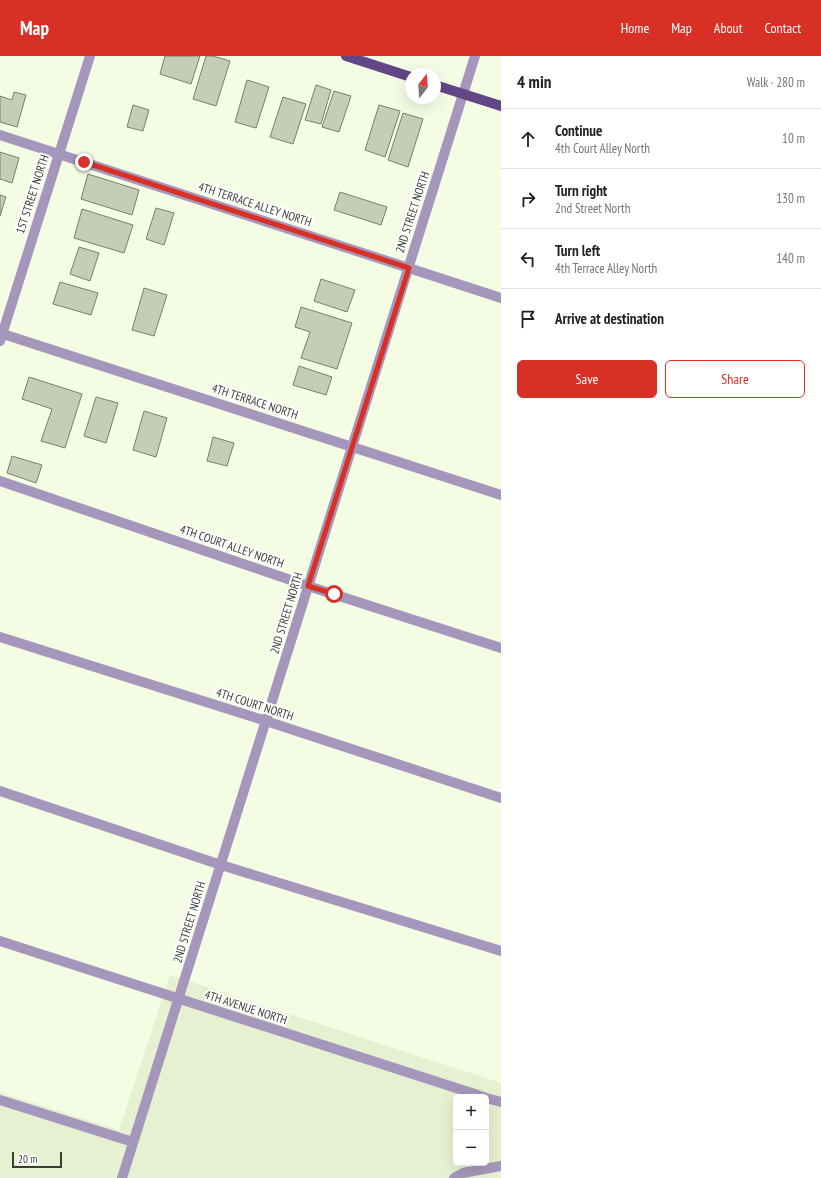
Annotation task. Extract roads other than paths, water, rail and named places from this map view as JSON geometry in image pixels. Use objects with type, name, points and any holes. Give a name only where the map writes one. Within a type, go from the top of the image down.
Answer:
[{"type":"main road","points":[[346,56],[405,75]]},
{"type":"main road","points":[[441,87],[501,106]]},
{"type":"street","name":"1ST STREET NORTH","points":[[1,336],[90,56]]},
{"type":"street","name":"2ND STREET NORTH","points":[[122,1178],[475,56]]},
{"type":"street","name":"4TH TERRACE ALLEY NORTH","points":[[0,135],[501,298]]},
{"type":"street","name":"4TH TERRACE NORTH","points":[[1,336],[501,495]]},
{"type":"street","name":"4TH COURT ALLEY NORTH","points":[[0,481],[308,586],[501,648]]},
{"type":"street","name":"4TH COURT NORTH","points":[[0,637],[266,721],[501,798]]},
{"type":"street","points":[[0,791],[221,865],[501,950]]},
{"type":"street","name":"4TH AVENUE NORTH","points":[[0,941],[476,1094]]},
{"type":"street","name":"4TH AVENUE NORTH","points":[[489,1098],[501,1102]]},
{"type":"street","points":[[0,1100],[133,1142]]},
{"type":"street","points":[[454,1178],[463,1173],[501,1166]]}]
